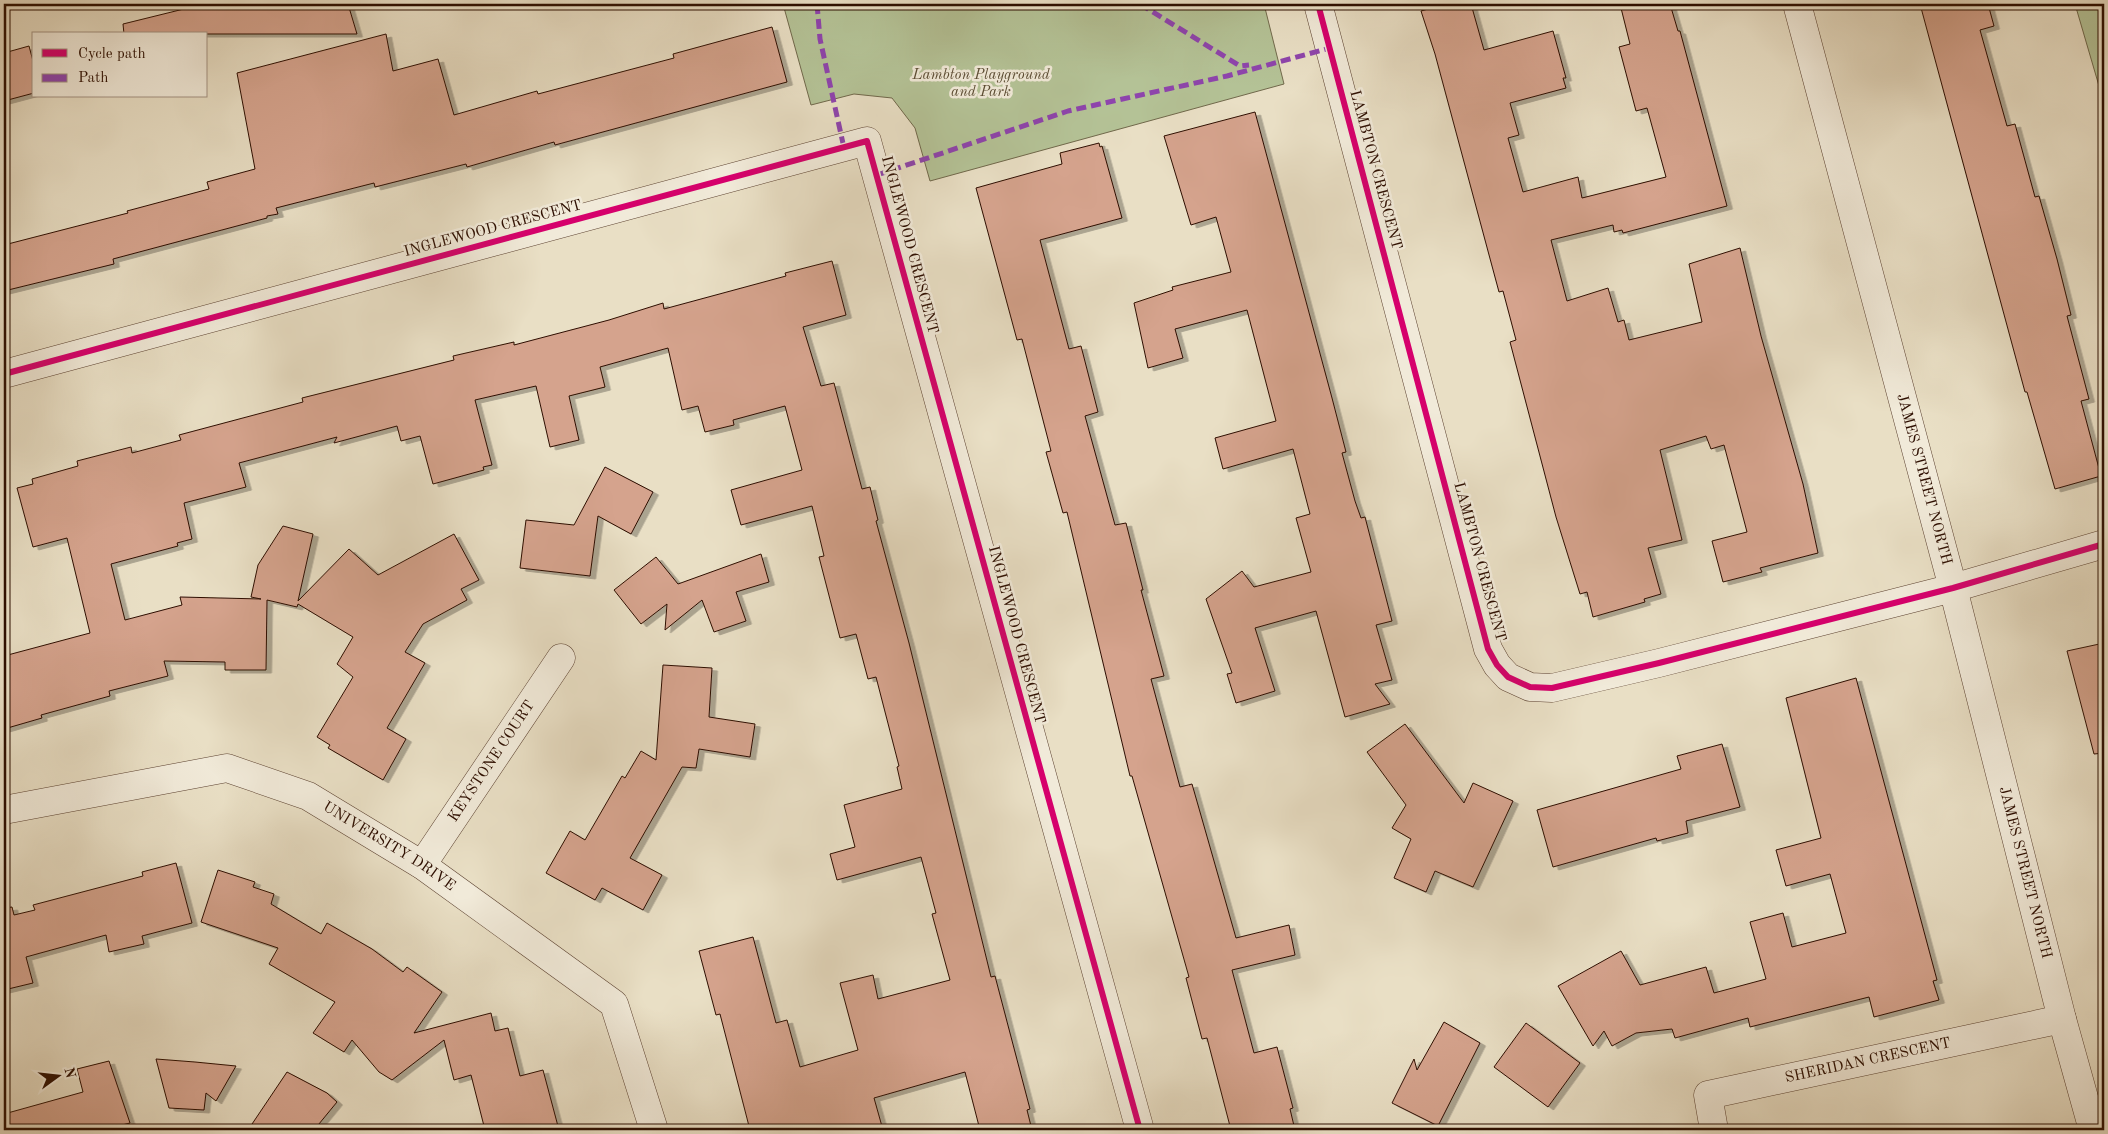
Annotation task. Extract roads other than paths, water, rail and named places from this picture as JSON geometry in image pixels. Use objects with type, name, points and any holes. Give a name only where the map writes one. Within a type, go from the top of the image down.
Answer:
[{"type":"street","name":"LAMBTON CRESCENT","points":[[1318,4],[1488,649],[1497,665],[1508,677],[1530,687],[1552,688],[1659,663],[1953,588],[2104,544]]},
{"type":"street","name":"JAMES STREET NORTH","points":[[1797,4],[1953,588],[2062,1019],[2093,1130]]},
{"type":"street","name":"INGLEWOOD CRESCENT","points":[[4,374],[867,141],[1140,1130]]},
{"type":"street","name":"KEYSTONE COURT","points":[[422,865],[561,658]]},
{"type":"street","name":"UNIVERSITY DRIVE","points":[[4,810],[227,768],[308,796],[422,865],[614,1004],[654,1130]]},
{"type":"street","name":"SHERIDAN CRESCENT","points":[[1714,1130],[1708,1095],[2062,1019]]},
{"type":"park label","name":"Lambton Playground and Park","points":[[981,84]]}]
